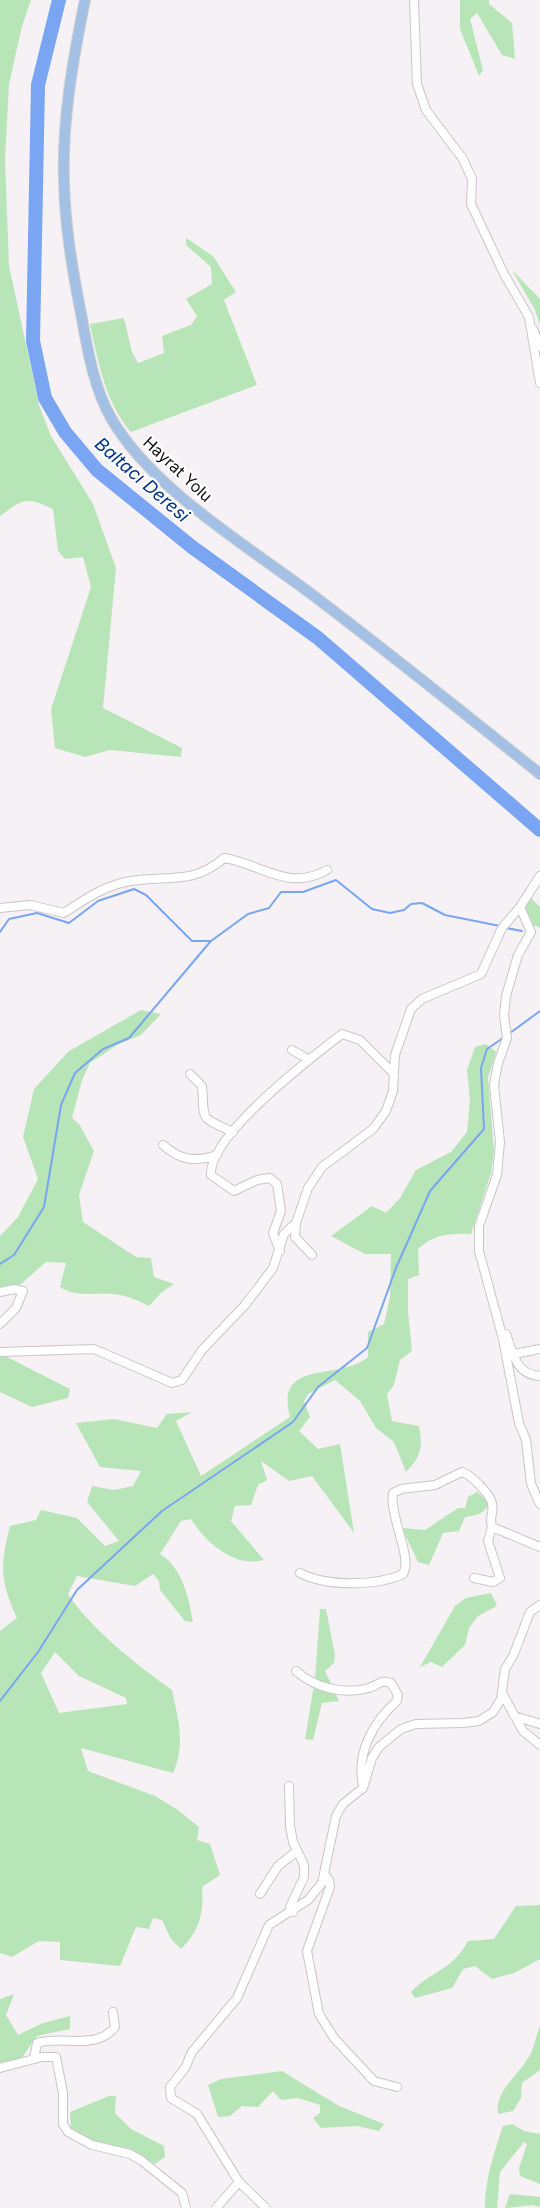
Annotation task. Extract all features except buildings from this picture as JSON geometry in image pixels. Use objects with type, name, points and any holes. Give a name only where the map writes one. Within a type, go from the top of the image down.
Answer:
[{"type":"main road","name":"Hayrat Yolu","points":[[85,0],[74,56],[65,134],[63,180],[67,228],[87,348],[96,385],[111,418],[133,449],[160,477],[213,522],[338,614],[540,774]]},
{"type":"street","points":[[414,0],[417,84],[426,110],[463,159],[472,179],[471,204],[504,274],[529,317],[540,346]]},
{"type":"street","points":[[529,317],[540,382]]},
{"type":"street","points":[[0,908],[30,905],[64,913],[99,890],[130,881],[184,878],[208,872],[224,858],[284,878],[311,879],[327,870]]},
{"type":"street","points":[[312,1255],[295,1237],[296,1223],[308,1188],[322,1167],[373,1129],[386,1111],[393,1091],[395,1055],[411,1009],[422,999],[481,974],[502,928],[520,907],[540,876]]},
{"type":"street","points":[[520,907],[531,932],[518,955],[506,996],[504,1015],[507,1038],[498,1063],[494,1086],[500,1142],[497,1175],[479,1226],[479,1251],[503,1339],[513,1400],[526,1440],[531,1484],[540,1504]]},
{"type":"street","points":[[280,1251],[273,1233],[281,1210],[278,1184],[270,1178],[257,1180],[234,1191],[211,1175],[210,1165],[233,1132],[274,1087],[342,1034],[360,1041],[394,1074]]},
{"type":"street","points":[[292,1050],[308,1059]]},
{"type":"street","points":[[189,1074],[202,1086],[202,1113],[209,1121],[233,1132]]},
{"type":"street","points":[[163,1145],[174,1155],[190,1160],[218,1155]]},
{"type":"street","points":[[0,1352],[94,1349],[172,1383],[182,1380],[202,1350],[245,1305],[273,1268],[284,1234],[296,1223]]},
{"type":"street","points":[[0,1292],[14,1289],[23,1292],[16,1308],[0,1324]]},
{"type":"street","points":[[492,1300],[514,1354],[524,1372],[540,1376]]},
{"type":"street","points":[[514,1354],[540,1349]]},
{"type":"street","points":[[300,1573],[317,1580],[352,1584],[393,1579],[403,1574],[406,1562],[394,1519],[393,1493],[401,1489],[435,1485],[462,1472],[469,1474],[490,1499],[492,1505],[489,1518],[492,1527],[488,1541],[500,1578],[493,1582],[474,1578]]},
{"type":"street","points":[[492,1527],[540,1547]]},
{"type":"street","points":[[540,1605],[530,1612],[501,1680],[502,1692],[523,1731],[540,1744]]},
{"type":"street","points":[[296,1671],[308,1682],[325,1688],[348,1690],[369,1688],[380,1682],[391,1683],[398,1695],[397,1701],[384,1712],[369,1737],[360,1761],[363,1788]]},
{"type":"street","points":[[266,2208],[239,2182],[197,2114],[171,2098],[169,2092],[192,2052],[237,1998],[269,1925],[293,1912],[316,1892],[325,1875],[336,1816],[344,1804],[363,1788],[372,1758],[379,1748],[394,1734],[416,1724],[479,1721],[494,1712],[502,1692]]},
{"type":"street","points":[[514,1716],[540,1724]]},
{"type":"street","points":[[289,1786],[290,1826],[297,1851],[304,1865],[304,1877],[290,1907],[293,1912]]},
{"type":"street","points":[[260,1894],[278,1866],[297,1851]]},
{"type":"street","points":[[325,1875],[330,1887],[307,1951],[319,2014],[334,2038],[374,2081],[397,2086]]},
{"type":"street","points":[[237,1998],[237,2012]]},
{"type":"street","points":[[33,2060],[37,2043],[47,2040],[88,2041],[110,2034],[115,2027],[113,2012]]},
{"type":"street","points":[[0,2068],[56,2057],[63,2093],[63,2124],[68,2132],[92,2145],[130,2154],[142,2161],[182,2193],[186,2208]]},
{"type":"street","points":[[216,2208],[239,2182]]},
{"type":"green space","points":[[0,0],[31,0],[22,26],[9,84],[5,159],[9,266],[39,405],[51,436],[93,504],[116,568],[103,708],[182,748],[181,757],[110,750],[85,757],[55,748],[51,709],[91,587],[83,557],[65,559],[58,551],[53,509],[37,502],[25,501],[0,516]]},
{"type":"green space","points":[[460,0],[489,0],[489,4],[512,23],[515,59],[502,55],[477,13],[470,19],[483,70],[479,76],[460,29]]},
{"type":"green space","points":[[186,238],[213,256],[236,292],[224,300],[257,385],[131,432],[115,408],[104,381],[90,324],[124,318],[132,352],[138,363],[164,353],[162,336],[191,325],[197,316],[186,299],[212,284],[211,267],[186,245]]},
{"type":"green space","points":[[512,270],[540,299],[540,325],[535,310]]},
{"type":"green space","points":[[531,898],[540,907],[540,928],[531,924],[524,907]]},
{"type":"green space","points":[[141,1010],[161,1014],[141,1035],[117,1045],[90,1063],[82,1080],[72,1118],[79,1124],[94,1151],[79,1195],[83,1222],[136,1257],[151,1258],[154,1277],[174,1284],[162,1292],[149,1306],[118,1295],[66,1290],[60,1287],[66,1263],[46,1262],[21,1284],[0,1289],[0,1236],[18,1217],[38,1179],[23,1137],[34,1089],[69,1051]]},
{"type":"green space","points":[[486,1044],[496,1052],[488,1078],[494,1151],[491,1173],[471,1234],[443,1236],[430,1240],[418,1249],[419,1275],[408,1279],[408,1312],[412,1351],[400,1360],[394,1385],[387,1394],[392,1421],[419,1426],[421,1446],[415,1461],[406,1472],[394,1442],[376,1428],[360,1401],[335,1380],[308,1394],[304,1401],[310,1417],[299,1431],[318,1449],[340,1444],[354,1533],[312,1476],[289,1481],[261,1461],[267,1480],[258,1485],[251,1505],[235,1506],[231,1521],[264,1560],[253,1562],[242,1560],[222,1552],[205,1537],[191,1519],[181,1521],[160,1554],[168,1560],[179,1575],[187,1593],[193,1622],[185,1621],[160,1590],[159,1581],[153,1574],[135,1586],[77,1576],[68,1594],[102,1633],[172,1690],[180,1742],[173,1773],[81,1748],[88,1771],[155,1796],[178,1810],[199,1827],[197,1840],[210,1844],[220,1875],[202,1887],[202,1905],[197,1928],[181,1949],[171,1939],[162,1920],[153,1918],[149,1929],[136,1927],[120,1966],[60,1960],[60,1942],[39,1941],[12,1957],[0,1953],[0,1631],[17,1618],[7,1594],[3,1573],[4,1552],[10,1526],[36,1520],[41,1510],[77,1518],[105,1546],[119,1541],[87,1502],[92,1486],[114,1490],[133,1486],[141,1471],[100,1467],[76,1423],[114,1419],[157,1428],[167,1414],[192,1412],[176,1421],[201,1476],[290,1417],[288,1398],[292,1386],[301,1378],[356,1364],[368,1357],[368,1332],[384,1324],[390,1297],[391,1254],[365,1254],[331,1236],[372,1206],[386,1213],[400,1198],[416,1170],[451,1152],[467,1132],[470,1100],[467,1070],[475,1047]],"holes":[[[55,1652],[79,1676],[126,1698],[127,1704],[59,1713],[41,1673]]]},
{"type":"green space","points":[[0,1356],[7,1357],[70,1389],[68,1398],[32,1407],[0,1392]]},
{"type":"green space","points":[[477,1492],[489,1503],[485,1510],[465,1517],[459,1531],[443,1533],[429,1565],[418,1562],[402,1528],[425,1530],[458,1508],[465,1508],[468,1497]]},
{"type":"green space","points":[[491,1593],[497,1606],[478,1616],[469,1628],[465,1645],[442,1667],[431,1662],[420,1667],[455,1606],[466,1598]]},
{"type":"green space","points":[[320,1609],[326,1609],[335,1655],[334,1663],[325,1671],[339,1701],[322,1703],[313,1740],[305,1739],[315,1679]]},
{"type":"green space","points":[[540,1905],[540,1959],[514,1973],[492,1979],[475,1966],[463,1969],[452,1988],[415,1998],[411,1992],[455,1959],[468,1941],[494,1939],[516,1906]]},
{"type":"green space","points":[[14,1994],[6,2015],[18,2035],[43,2023],[70,2016],[70,2029],[37,2036],[21,2059],[0,2063],[0,1999]]},
{"type":"green space","points":[[540,2026],[540,2070],[522,2083],[521,2098],[513,2111],[498,2114],[500,2097],[527,2061]]},
{"type":"green space","points":[[282,2071],[339,2106],[384,2124],[379,2131],[357,2126],[321,2128],[313,2118],[320,2113],[320,2105],[298,2098],[281,2100],[273,2091],[258,2107],[242,2106],[230,2116],[218,2117],[208,2085],[221,2079]]},
{"type":"green space","points":[[109,2096],[116,2096],[115,2113],[131,2129],[164,2146],[165,2157],[155,2164],[132,2151],[87,2139],[71,2129],[70,2112]]},
{"type":"green space","points":[[512,2124],[524,2131],[540,2134],[540,2184],[520,2176],[519,2168],[527,2144],[524,2142],[500,2172],[497,2208],[485,2208],[488,2176],[496,2146],[503,2126]]},
{"type":"green space","points":[[510,2194],[540,2197],[540,2207],[532,2205],[505,2208]]},
{"type":"waterway","name":"Baltacı Deresi","points":[[59,0],[38,85],[33,341],[45,398],[65,432],[97,470],[192,547],[318,638],[540,830]]},
{"type":"waterway","points":[[0,932],[9,919],[37,913],[69,923],[98,901],[134,889],[146,895],[192,941],[211,941],[248,914],[269,908],[281,892],[303,892],[336,880],[372,909],[390,913],[404,910],[411,904],[422,903],[445,915],[500,926]]},
{"type":"waterway","points":[[506,928],[522,931]]},
{"type":"waterway","points":[[0,1264],[14,1255],[44,1207],[61,1105],[75,1073],[103,1049],[129,1038],[210,942]]},
{"type":"waterway","points":[[510,1033],[540,1011]]},
{"type":"waterway","points":[[0,1701],[38,1652],[77,1590],[162,1511],[293,1422],[318,1387],[367,1348],[396,1268],[430,1191],[484,1129],[481,1068],[487,1049],[503,1038]]}]
